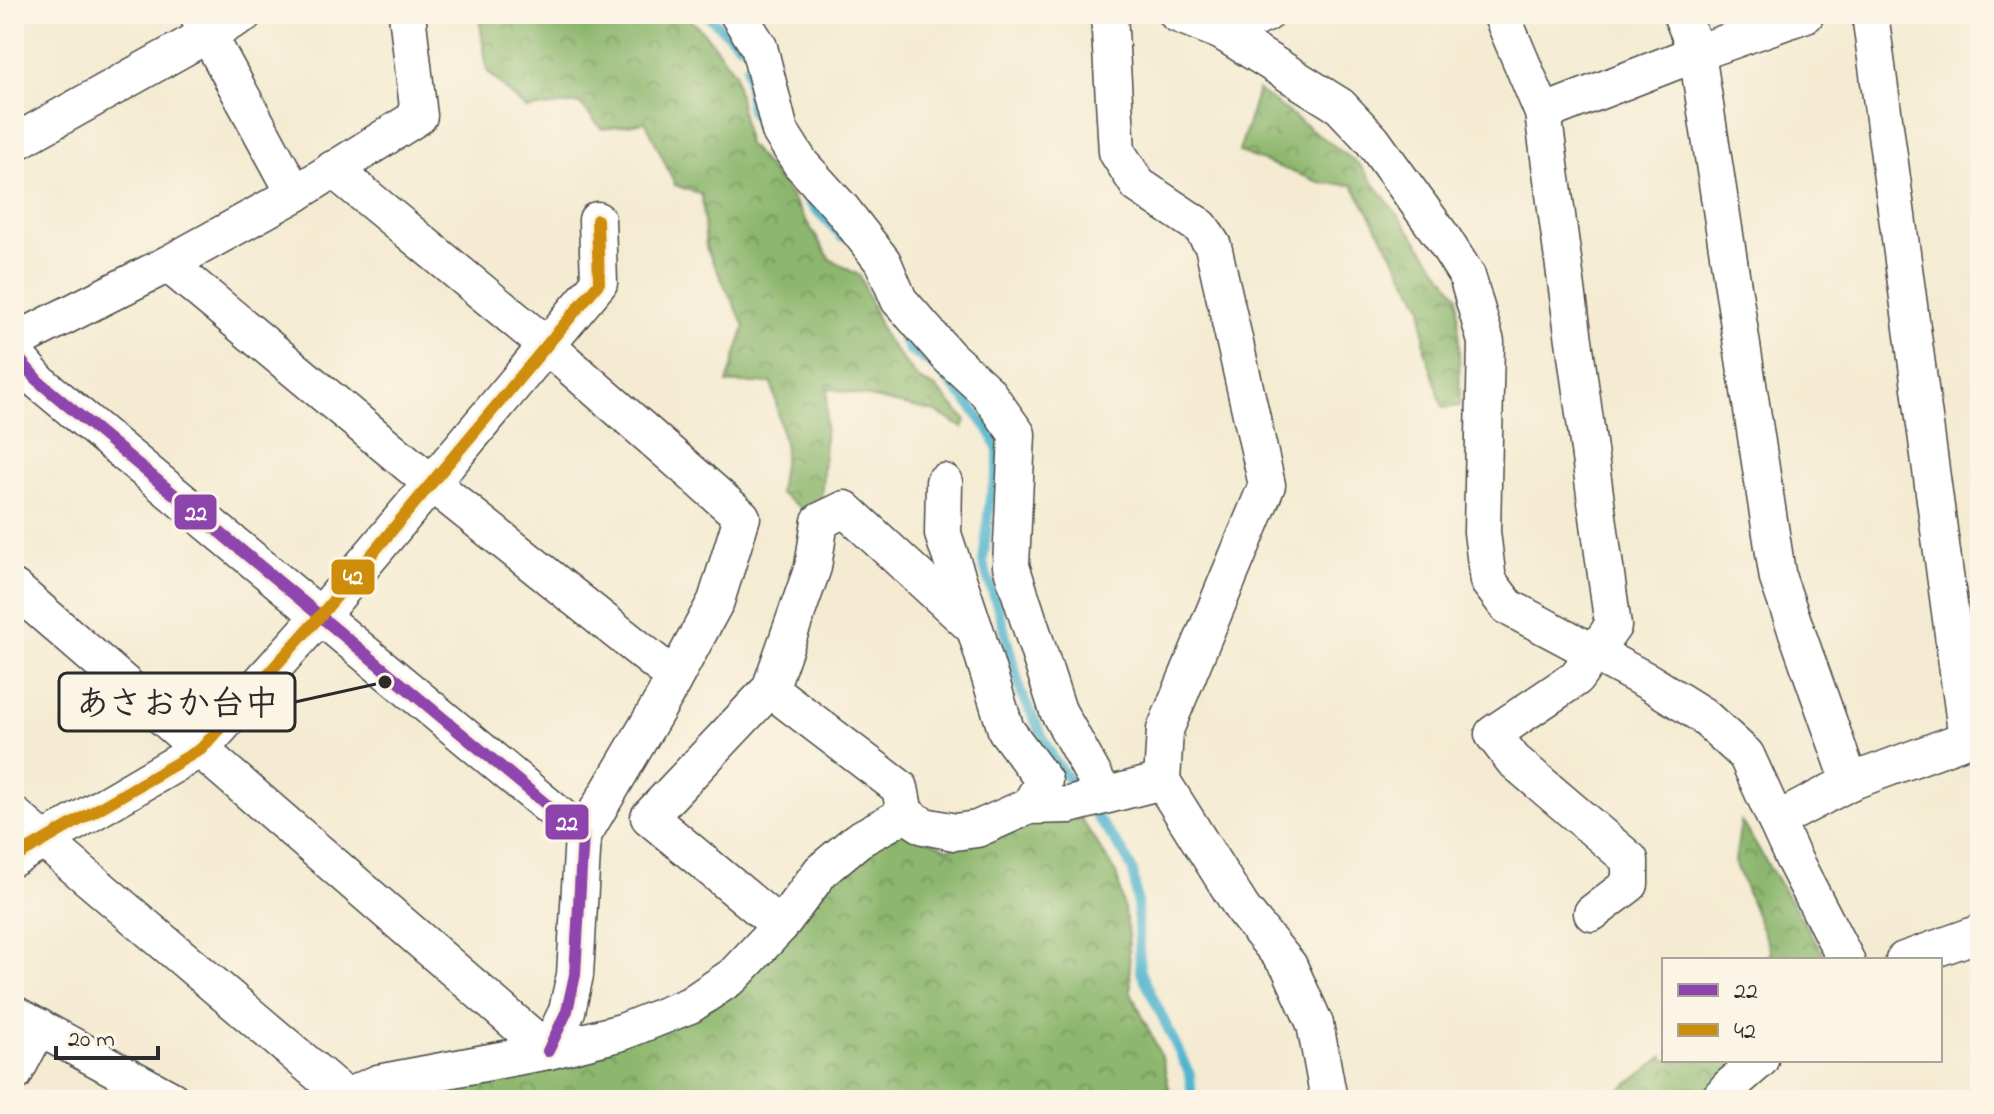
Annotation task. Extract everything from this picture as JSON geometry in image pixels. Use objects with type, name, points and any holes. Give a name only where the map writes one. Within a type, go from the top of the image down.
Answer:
[{"type":"street","points":[[14,143],[203,24],[244,14]]},
{"type":"street","points":[[14,342],[168,264],[295,194],[419,116],[407,14]]},
{"type":"street","points":[[738,14],[759,47],[780,131],[801,164],[841,208],[883,262],[899,300],[949,357],[987,392],[1017,434],[1011,566],[1058,711],[1104,794]]},
{"type":"street","points":[[1109,14],[1117,152],[1138,185],[1201,227],[1213,246],[1267,485],[1165,730],[1162,781],[1243,910],[1289,966],[1315,1024],[1329,1100]]},
{"type":"street","points":[[1177,14],[1222,32],[1340,106],[1372,140],[1443,238],[1467,276],[1486,342],[1482,532],[1488,581],[1508,607],[1702,715],[1746,755],[1845,958]]},
{"type":"street","points":[[1222,32],[1266,14]]},
{"type":"street","points":[[1501,14],[1543,113],[1613,626],[1576,678],[1493,734],[1513,760],[1630,860],[1630,884],[1592,913]]},
{"type":"street","points":[[1681,14],[1697,53],[1778,579],[1850,782]]},
{"type":"street","points":[[1543,113],[1806,14]]},
{"type":"street","points":[[1776,821],[1850,782],[1974,736],[1870,14]]},
{"type":"street","points":[[203,24],[295,194]]},
{"type":"street","points":[[333,169],[546,345],[742,517],[716,601],[583,835],[575,975],[567,1011],[548,1051]]},
{"type":"street","points":[[14,858],[201,749],[321,615],[599,283],[597,220]]},
{"type":"street","points":[[168,264],[431,483],[674,677]]},
{"type":"street","points":[[14,353],[38,381],[583,835]]},
{"type":"street","points":[[944,482],[943,534],[1006,730],[1044,781],[1029,806]]},
{"type":"street","points":[[780,926],[649,817],[770,689],[813,567],[820,521],[845,509],[975,629]]},
{"type":"street","points":[[14,588],[548,1051]]},
{"type":"street","points":[[770,689],[900,788],[905,814],[924,826],[955,832],[977,829],[1029,806],[1069,805],[1162,781]]},
{"type":"street","points":[[14,815],[345,1098],[378,1083],[548,1051],[622,1032],[690,1005],[733,976],[780,926],[821,871],[858,840],[905,814]]},
{"type":"street","points":[[1910,958],[1980,933]]},
{"type":"street","points":[[14,1074],[26,1020],[172,1100]]},
{"type":"street","points":[[1718,1100],[1758,1062]]},
{"type":"green space","points":[[482,14],[685,14],[707,36],[735,73],[747,143],[787,190],[830,259],[860,276],[885,338],[919,380],[936,388],[966,420],[963,428],[936,412],[828,388],[820,521],[779,493],[785,449],[772,383],[727,383],[745,326],[706,248],[702,195],[675,185],[646,122],[602,129],[579,103],[526,109],[487,71],[480,23]]},
{"type":"green space","points":[[1258,90],[1360,165],[1458,295],[1460,406],[1443,408],[1425,350],[1422,306],[1353,185],[1322,183],[1239,152]]},
{"type":"green space","points":[[1080,817],[1117,875],[1128,929],[1131,992],[1162,1058],[1172,1100],[372,1100],[698,1011],[836,864],[904,829],[948,849],[1017,823]]},
{"type":"green space","points":[[1741,821],[1826,958],[1766,958],[1771,952],[1735,862]]},
{"type":"green space","points":[[1662,1058],[1662,1062],[1743,1062],[1705,1100],[1607,1100]]},
{"type":"waterway","points":[[706,14],[740,45]]},
{"type":"waterway","points":[[747,67],[751,110],[767,139]]},
{"type":"waterway","points":[[793,179],[809,202],[842,237]]},
{"type":"waterway","points":[[886,306],[909,350],[932,364],[966,400],[991,433],[998,450],[983,563],[1021,692],[1054,760],[1123,852],[1133,871],[1140,970],[1190,1075],[1192,1100]]},
{"type":"transit line","name":"42","points":[[14,858],[201,749],[321,615],[599,283],[597,220]]},
{"type":"transit line","name":"22","points":[[14,353],[38,381],[583,835],[575,975],[567,1011],[548,1051]]},
{"type":"place","name":"あさおか台中","points":[[385,682]]}]
